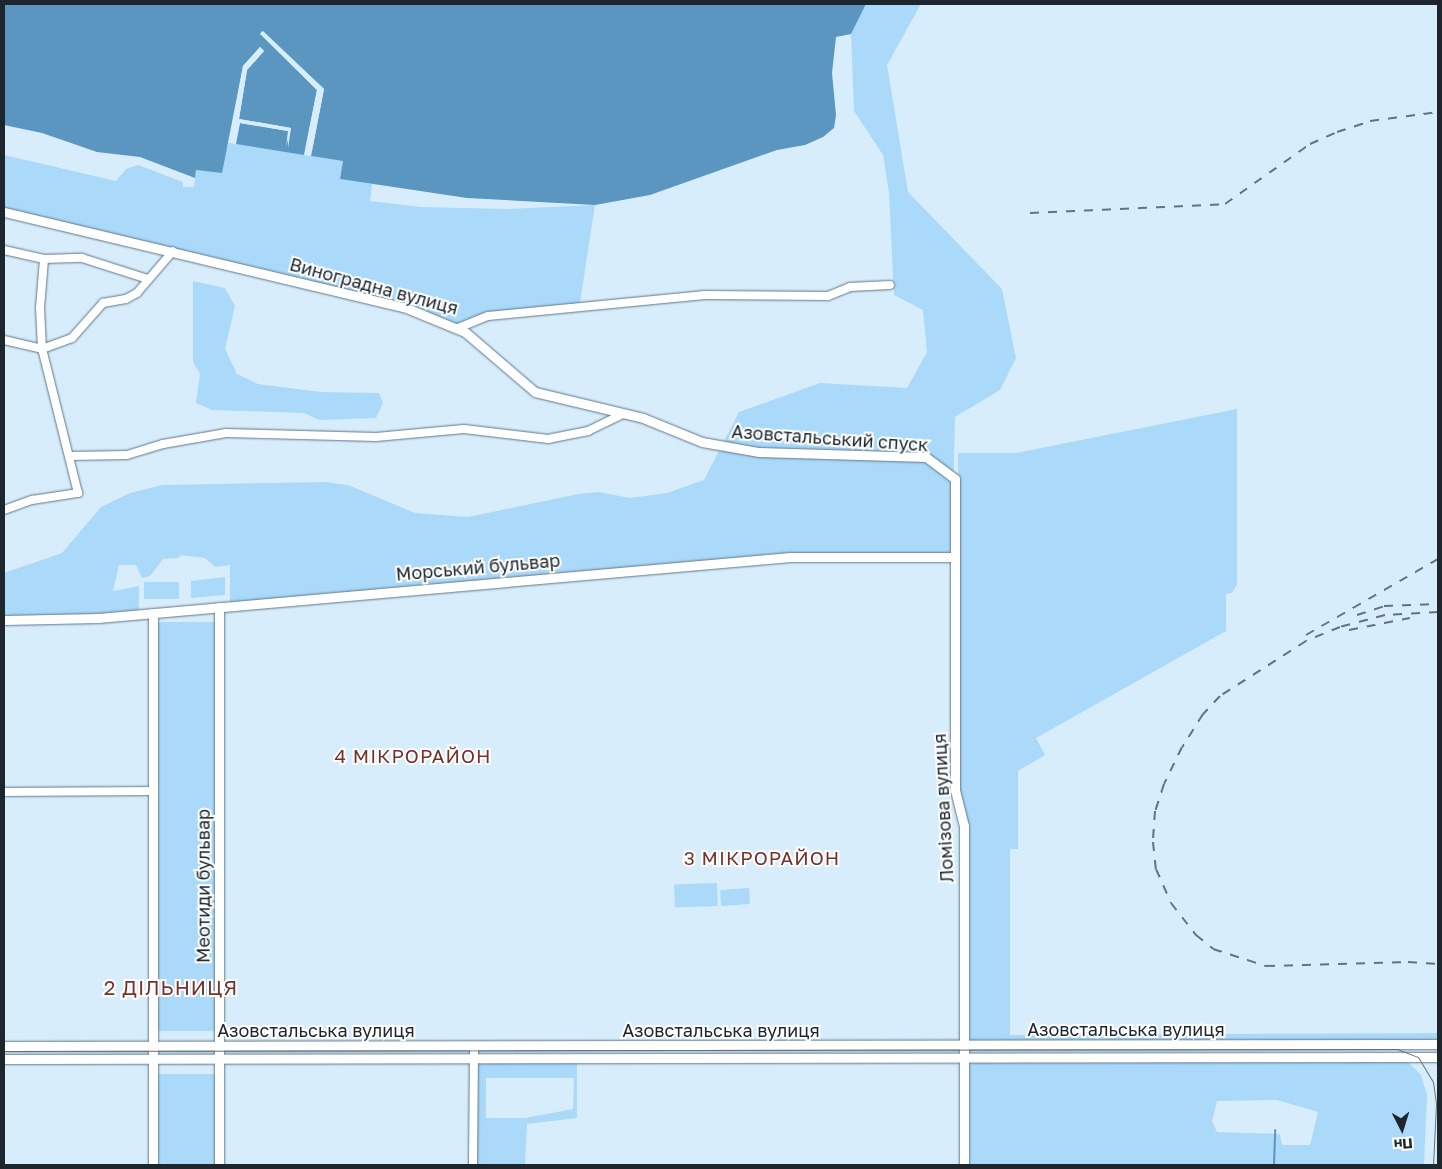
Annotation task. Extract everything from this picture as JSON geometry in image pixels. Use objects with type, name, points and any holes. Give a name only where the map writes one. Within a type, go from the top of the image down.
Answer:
[{"type":"street","name":"Виноградна вулиця","points":[[4,212],[400,306],[458,328],[488,316],[705,296],[828,296],[850,287],[890,285]]},
{"type":"street","points":[[4,250],[44,259],[82,258],[148,278]]},
{"type":"street","points":[[4,340],[42,349],[72,338],[103,303],[132,296],[173,252]]},
{"type":"street","points":[[4,510],[32,500],[78,493],[42,349],[40,308],[44,259]]},
{"type":"street","name":"Азовстальський спуск","points":[[458,328],[535,392],[658,423],[702,442],[742,450],[926,457],[955,479]]},
{"type":"street","points":[[68,456],[127,455],[163,444],[206,439],[226,433],[376,438],[464,430],[548,439],[588,431],[623,414]]},
{"type":"street","name":"Ломізова вулиця","points":[[955,479],[956,790],[964,826],[964,1165]]},
{"type":"street","name":"Морський бульвар","points":[[4,620],[98,618],[790,557],[955,557]]},
{"type":"street","name":"Меотиди бульвар","points":[[219,607],[219,1165]]},
{"type":"street","points":[[153,613],[153,1165]]},
{"type":"street","points":[[4,792],[153,791]]},
{"type":"street","name":"Азовстальська вулиця","points":[[4,1046],[1438,1044]]},
{"type":"street","points":[[473,1165],[474,1046]]},
{"type":"street","name":"Азовстальська вулиця","points":[[4,1059],[1438,1057]]},
{"type":"shaded area","points":[[4,4],[866,4],[851,34],[836,37],[832,73],[836,115],[834,128],[823,137],[805,145],[777,150],[650,195],[595,205],[467,198],[340,179],[343,161],[311,156],[324,89],[263,31],[261,34],[317,90],[304,155],[236,144],[240,123],[288,131],[286,147],[291,128],[239,119],[247,70],[264,51],[260,47],[243,66],[222,173],[196,170],[195,178],[140,157],[97,152],[42,133],[4,125]]},
{"type":"shaded area","points":[[866,4],[921,4],[887,65],[908,192],[1002,289],[1016,358],[1000,390],[955,417],[952,554],[789,554],[230,603],[230,565],[215,567],[205,558],[181,555],[178,558],[163,559],[150,576],[142,578],[136,565],[119,565],[113,591],[139,586],[139,612],[4,617],[4,573],[62,553],[101,507],[130,493],[162,485],[326,482],[348,485],[415,513],[468,517],[578,494],[599,492],[630,498],[667,493],[704,480],[739,412],[820,383],[907,388],[927,352],[923,310],[894,295],[889,193],[883,155],[854,111],[851,34]]},
{"type":"shaded area","points":[[229,143],[343,161],[340,179],[372,184],[370,201],[421,207],[508,209],[595,205],[579,309],[488,316],[458,328],[416,311],[4,212],[4,155],[116,181],[126,169],[138,165],[183,182],[183,187],[194,187],[196,170],[222,173],[225,148]]},
{"type":"shaded area","points":[[193,281],[225,288],[235,306],[225,349],[237,374],[258,384],[321,392],[379,393],[383,403],[376,418],[319,420],[304,413],[212,410],[196,403],[200,374],[193,362]]},
{"type":"shaded area","points":[[1237,409],[1237,585],[1232,593],[1226,594],[1226,631],[1036,738],[1045,755],[1018,771],[1018,849],[1010,849],[1010,1035],[1438,1033],[1438,1040],[967,1043],[959,788],[958,453],[1016,453]]},
{"type":"shaded area","points":[[225,577],[225,595],[191,598],[191,581]]},
{"type":"shaded area","points":[[144,582],[179,582],[179,599],[144,599]]},
{"type":"shaded area","points":[[157,622],[215,622],[215,1031],[157,1031]]},
{"type":"shaded area","points":[[717,883],[718,906],[675,907],[674,885]]},
{"type":"shaded area","points":[[749,888],[750,904],[721,906],[720,890]]},
{"type":"shaded area","points":[[1407,1061],[1421,1075],[1427,1095],[1424,1165],[967,1165],[967,1063]],"holes":[[[1277,1100],[1318,1112],[1310,1145],[1282,1145],[1280,1134],[1217,1132],[1212,1121],[1217,1101]]]},
{"type":"shaded area","points":[[577,1063],[577,1118],[527,1124],[525,1165],[477,1165],[478,1064]],"holes":[[[486,1078],[574,1078],[573,1109],[525,1118],[486,1118]]]},
{"type":"shaded area","points":[[157,1074],[215,1074],[215,1165],[157,1165]]},
{"type":"pier","points":[[262,31],[324,89],[311,156],[321,90],[309,78],[319,90],[304,155],[317,90],[260,34]]},
{"type":"pier","points":[[260,47],[264,51],[247,70],[239,119],[291,128],[288,148],[288,131],[240,123],[233,144],[245,69],[260,50],[245,67],[229,143],[243,66]]},
{"type":"waterway","points":[[1274,1165],[1275,1130]]},
{"type":"tram line","points":[[4,1051],[1397,1049],[1418,1057],[1433,1082],[1436,1104],[1433,1165]]},
{"type":"railway","points":[[1030,213],[1225,204],[1310,144],[1337,132],[1370,121],[1438,112]]},
{"type":"railway","points":[[1306,635],[1438,559]]},
{"type":"railway","points":[[1357,615],[1384,606],[1438,604]]},
{"type":"railway","points":[[1438,612],[1385,615],[1340,627],[1306,641],[1220,696],[1203,714],[1182,747],[1164,784],[1155,811],[1153,842],[1156,869],[1171,903],[1196,935],[1213,949],[1266,966],[1408,962],[1438,964]]},
{"type":"railway","points":[[1349,630],[1410,618]]},
{"type":"district","name":"4 МІКРОРАЙОН","points":[[413,756]]},
{"type":"district","name":"3 МІКРОРАЙОН","points":[[762,858]]},
{"type":"district","name":"2 ДІЛЬНИЦЯ","points":[[171,987]]}]
